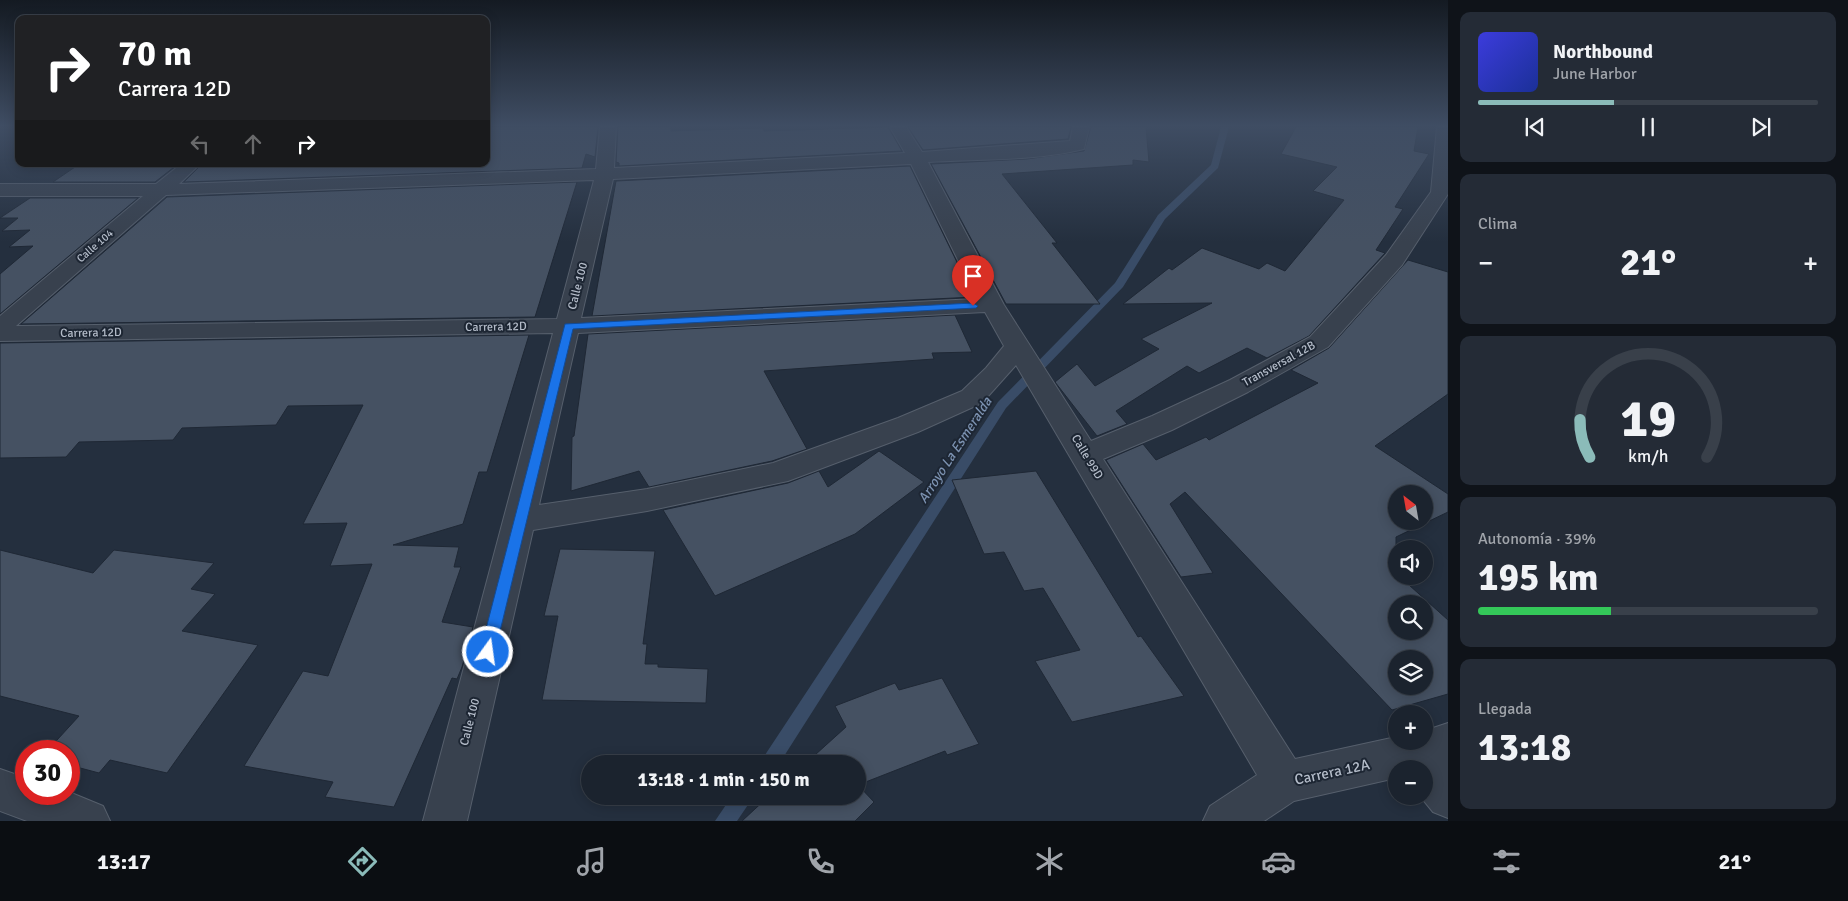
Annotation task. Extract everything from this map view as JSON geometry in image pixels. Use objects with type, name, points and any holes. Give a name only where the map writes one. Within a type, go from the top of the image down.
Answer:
[{"type":"street","name":"Calle 100","points":[[445,821],[521,520],[606,165]]},
{"type":"street","points":[[0,190],[160,190],[605,174],[775,165]]},
{"type":"street","name":"Calle 99D","points":[[922,165],[992,305],[1048,393],[1285,782]]},
{"type":"street","name":"Transversal 12B","points":[[1086,455],[1162,423],[1239,386],[1319,342],[1394,260],[1444,193],[1444,165]]},
{"type":"street","name":"Calle 104","points":[[0,328],[187,167]]},
{"type":"street","name":"Carrera 12D","points":[[0,334],[568,326],[992,305]]},
{"type":"street","points":[[521,520],[647,500],[777,472],[908,425],[972,397],[1022,352]]},
{"type":"street","name":"Carrera 12A","points":[[1225,821],[1285,782],[1426,750]]},
{"type":"street","points":[[1430,750],[1448,797]]},
{"type":"street","points":[[0,790],[88,821]]},
{"type":"building","points":[[583,165],[582,168],[184,182],[199,167]]},
{"type":"building","points":[[932,165],[1128,165],[1002,174],[1057,243],[1052,243],[1100,304],[1006,304]]},
{"type":"building","points":[[1330,165],[1422,165],[1395,207],[1403,209],[1376,250],[1385,253],[1309,336],[1267,358],[1247,348],[1199,373],[1187,366],[1116,411],[1127,424],[1097,436],[1055,382],[1077,364],[1095,386],[1159,349],[1141,339],[1212,303],[1123,304],[1169,268],[1172,270],[1202,248],[1259,269],[1267,263],[1285,271],[1344,200],[1313,191],[1337,167]]},
{"type":"building","points":[[910,166],[974,297],[592,316],[616,181]]},
{"type":"building","points":[[75,167],[174,167],[155,182],[53,182]]},
{"type":"building","points":[[577,182],[535,317],[21,324],[167,197]]},
{"type":"building","points":[[30,198],[138,198],[0,314],[0,274],[33,246],[9,247],[30,230],[2,231],[18,218],[0,218]]},
{"type":"building","points":[[1408,260],[1448,272],[1448,394],[1375,446],[1448,494],[1448,512],[1433,519],[1433,485],[1388,485],[1388,530],[1411,530],[1396,537],[1396,540],[1388,540],[1388,585],[1409,585],[1420,595],[1388,595],[1388,640],[1433,640],[1433,607],[1448,620],[1448,694],[1410,705],[1388,706],[1185,492],[1170,504],[1213,573],[1181,577],[1106,460],[1143,444],[1156,460],[1206,437],[1209,440],[1318,383],[1291,370],[1329,348]]},
{"type":"building","points":[[955,315],[972,352],[932,353],[934,359],[764,371],[807,449],[772,461],[649,487],[639,471],[571,491],[572,437],[574,436],[588,334]]},
{"type":"building","points":[[529,335],[487,472],[479,472],[463,524],[393,545],[459,547],[454,567],[461,567],[442,622],[473,627],[457,679],[452,678],[394,807],[325,797],[333,782],[244,766],[303,671],[328,676],[372,564],[330,566],[347,523],[303,524],[363,405],[288,406],[276,425],[182,428],[173,440],[79,442],[66,457],[0,458],[0,343]]},
{"type":"building","points":[[879,451],[924,482],[855,534],[715,596],[663,510],[788,483],[819,471],[828,487]]},
{"type":"building","points":[[1036,471],[1138,637],[1141,636],[1184,696],[1072,722],[1035,661],[1080,650],[1043,588],[1024,591],[1004,552],[984,554],[952,480]]},
{"type":"building","points":[[560,549],[655,551],[643,644],[647,644],[645,664],[658,664],[658,667],[708,669],[706,703],[542,700],[558,616],[544,616]]},
{"type":"building","points":[[0,550],[93,573],[114,550],[214,563],[191,589],[215,594],[182,631],[258,645],[167,773],[110,760],[99,773],[80,768],[80,740],[57,740],[79,716],[0,696]]},
{"type":"building","points":[[942,678],[979,744],[947,755],[945,751],[866,782],[866,755],[815,755],[846,727],[835,706],[895,683],[899,690]]},
{"type":"building","points":[[866,794],[874,802],[855,821],[742,821],[759,805],[866,805]]},
{"type":"waterway","name":"Arroyo La Esmeralda","points":[[774,755],[1002,405],[1119,285],[1161,217],[1215,165]]},
{"type":"waterway","name":"Arroyo La Esmeralda","points":[[725,821],[737,805]]},
{"type":"route","points":[[488,652],[568,326],[973,306]]}]
